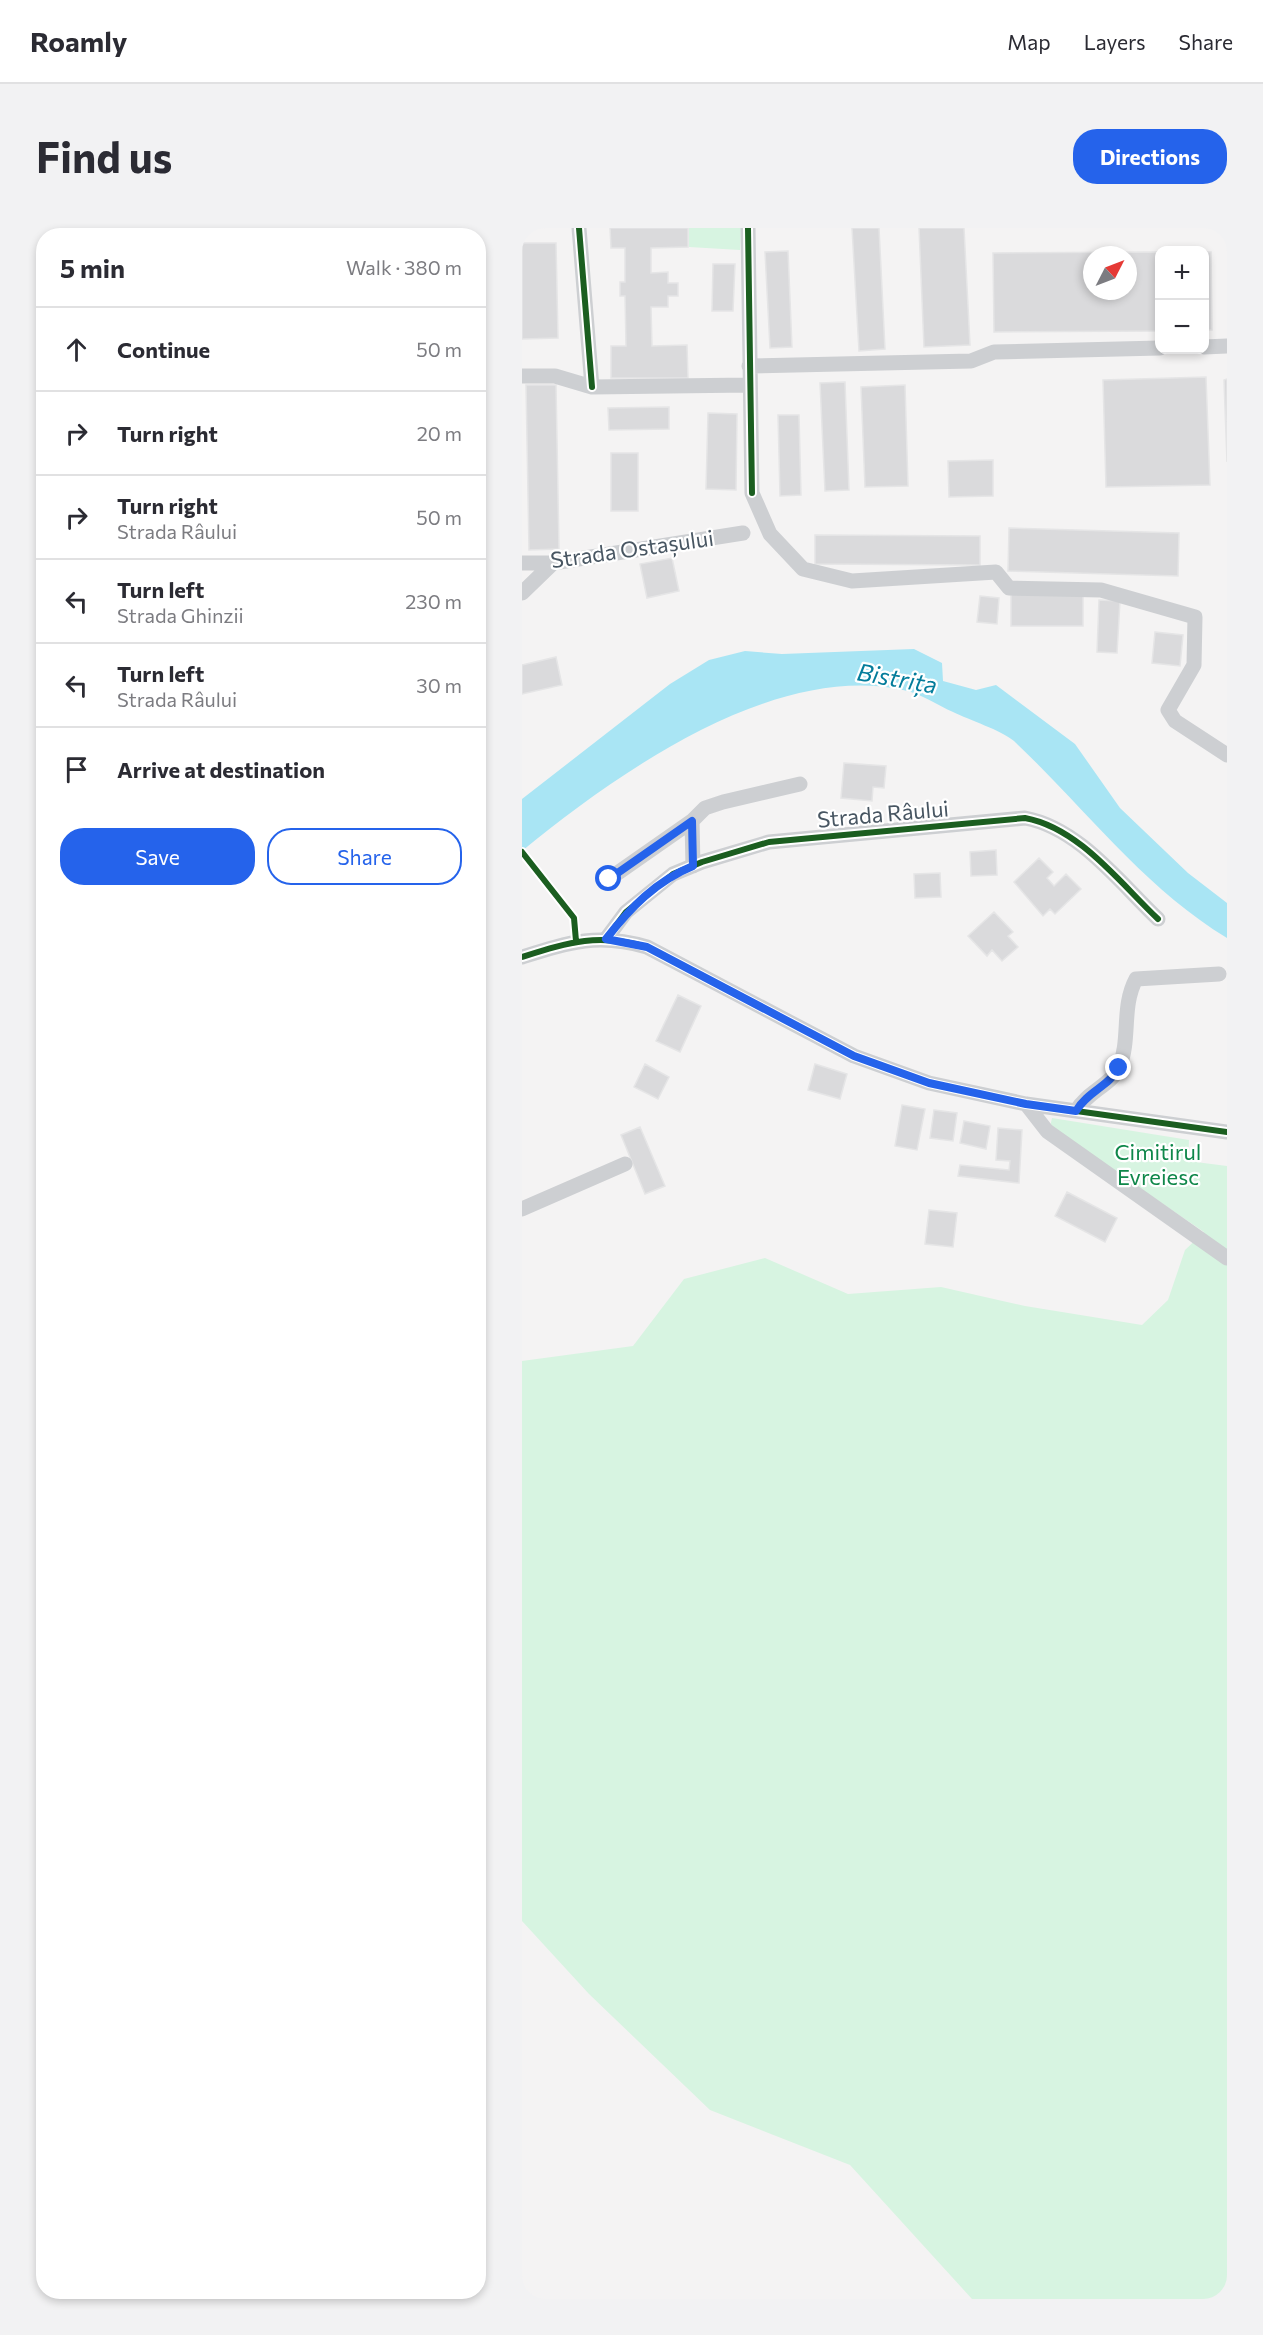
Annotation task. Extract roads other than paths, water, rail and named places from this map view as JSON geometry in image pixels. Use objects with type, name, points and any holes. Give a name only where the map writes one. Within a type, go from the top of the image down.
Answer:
[{"type":"street","points":[[579,228],[592,387]]},
{"type":"street","points":[[748,228],[752,493],[770,534],[803,569],[852,581],[996,572],[1009,588],[1101,590],[1195,618],[1194,665],[1168,710],[1175,721],[1227,755]]},
{"type":"street","points":[[1209,347],[1227,346]]},
{"type":"street","points":[[749,366],[971,361],[994,352],[1155,348]]},
{"type":"street","points":[[522,376],[555,376],[592,387],[749,385]]},
{"type":"street","name":"Strada Ostașului","points":[[522,563],[554,563],[742,533]]},
{"type":"street","points":[[522,593],[554,563]]},
{"type":"street","points":[[609,879],[692,821],[705,808],[800,784]]},
{"type":"street","name":"Strada Râului","points":[[606,939],[626,912],[654,887],[673,874],[769,843],[1025,818],[1044,822],[1079,843],[1158,919]]},
{"type":"street","points":[[692,821],[693,866]]},
{"type":"street","points":[[522,957],[576,941],[606,939],[647,947],[854,1056],[929,1083],[1026,1104],[1227,1132]]},
{"type":"street","points":[[1076,1111],[1084,1098],[1114,1077],[1119,1068],[1123,1054],[1126,1005],[1136,980],[1219,974]]},
{"type":"street","points":[[1026,1104],[1047,1131],[1227,1258]]},
{"type":"street","points":[[522,1209],[624,1164]]},
{"type":"water","name":"Bistrița","points":[[914,649],[942,663],[943,681],[976,690],[996,685],[1075,744],[1120,808],[1188,873],[1227,903],[1227,938],[1197,918],[1141,871],[1014,741],[922,696],[903,690],[853,686],[802,692],[751,708],[700,731],[650,758],[603,789],[522,851],[522,799],[670,684],[709,660],[745,651],[782,654]]},
{"type":"park label","name":"Cimitirul Evreiesc","points":[[1158,1164]]}]
